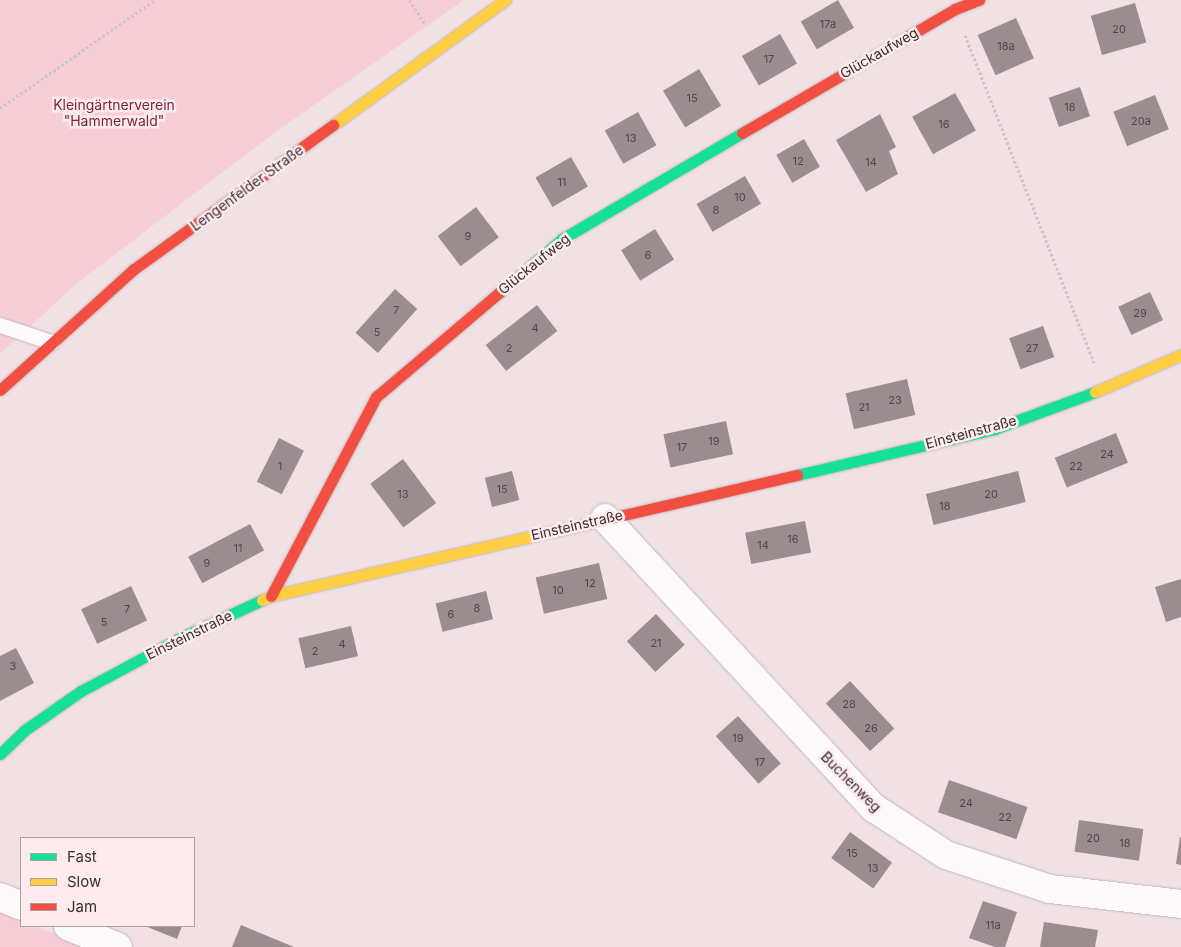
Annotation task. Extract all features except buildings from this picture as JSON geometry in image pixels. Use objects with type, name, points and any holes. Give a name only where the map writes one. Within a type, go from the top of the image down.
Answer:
[{"type":"street","name":"Lengenfelder Straße","points":[[0,390],[134,269],[505,0]]},
{"type":"street","name":"Glückaufweg","points":[[271,596],[376,397],[562,238],[955,10],[978,0]]},
{"type":"street","name":"Einsteinstraße","points":[[0,754],[25,730],[81,691],[178,639],[271,596],[994,429],[1105,388],[1181,355]]},
{"type":"street","name":"Buchenweg","points":[[605,518],[874,808],[946,855],[1050,889],[1181,904]]},
{"type":"street","points":[[0,897],[20,906]]},
{"type":"street","points":[[70,927],[118,947]]},
{"type":"lane","points":[[0,325],[51,342]]},
{"type":"path","points":[[0,108],[155,0]]},
{"type":"path","points":[[955,10],[1105,388]]},
{"type":"green space","name":"Kleingärtnerverein \"Hammerwald\"","points":[[0,0],[464,0],[273,134],[77,283],[0,354]]},
{"type":"green space","points":[[0,912],[20,921],[20,927],[38,927],[89,947],[0,947]]},
{"type":"traffic: fast","points":[[500,292],[562,239],[742,133]]},
{"type":"traffic: fast","points":[[797,475],[994,429],[1095,392]]},
{"type":"traffic: fast","points":[[0,754],[25,730],[81,691],[178,639],[262,600]]},
{"type":"traffic: slow","points":[[333,125],[505,0]]},
{"type":"traffic: slow","points":[[1095,392],[1181,355]]},
{"type":"traffic: slow","points":[[262,600],[271,596],[576,526]]},
{"type":"traffic: jam","points":[[742,133],[955,9],[979,0]]},
{"type":"traffic: jam","points":[[0,390],[134,269],[333,125]]},
{"type":"traffic: jam","points":[[271,596],[376,397],[500,292]]},
{"type":"traffic: jam","points":[[576,526],[797,475]]}]
